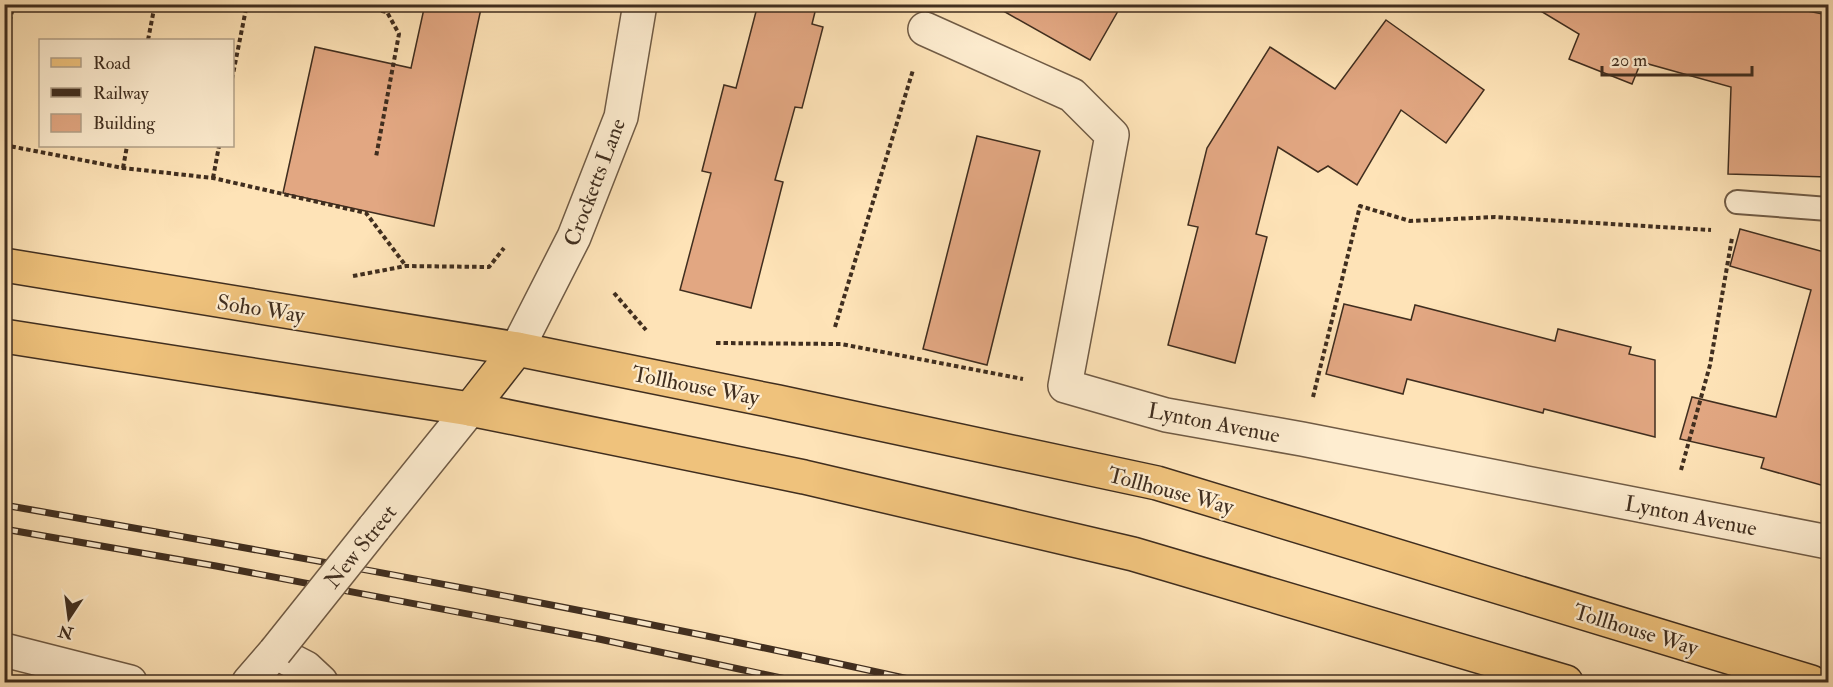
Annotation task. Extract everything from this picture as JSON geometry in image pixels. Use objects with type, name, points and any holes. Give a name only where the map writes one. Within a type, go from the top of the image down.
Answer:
[{"type":"main road","name":"Soho Way","points":[[4,265],[517,349]]},
{"type":"main road","points":[[4,336],[470,409],[804,477],[1133,554],[1566,682]]},
{"type":"main road","name":"Tollhouse Way","points":[[517,349],[1157,483],[1811,682]]},
{"type":"main road","points":[[470,409],[517,349]]},
{"type":"street","name":"Crocketts Lane","points":[[517,349],[574,237],[621,117],[640,4]]},
{"type":"street","points":[[925,29],[1072,95],[1112,135],[1065,386]]},
{"type":"street","name":"Lynton Avenue","points":[[1065,386],[1166,415],[1302,439],[1828,542]]},
{"type":"street","name":"New Street","points":[[249,682],[470,409]]},
{"type":"street","points":[[4,650],[130,682]]},
{"type":"street","points":[[275,652],[306,668],[321,682]]},
{"type":"lane","points":[[1737,202],[1828,209]]},
{"type":"path","points":[[4,43],[14,4]]},
{"type":"path","points":[[148,39],[155,4]]},
{"type":"path","points":[[234,69],[247,4]]},
{"type":"path","points":[[352,4],[387,12],[399,34],[376,157]]},
{"type":"path","points":[[835,327],[925,29]]},
{"type":"path","points":[[4,145],[123,168],[213,178],[366,213],[406,266]]},
{"type":"path","points":[[123,168],[127,147]]},
{"type":"path","points":[[213,178],[219,147]]},
{"type":"path","points":[[1670,512],[1710,365],[1737,202]]},
{"type":"path","points":[[1302,439],[1360,206],[1410,221],[1495,217],[1733,231]]},
{"type":"path","points":[[346,278],[406,266],[489,267],[504,248]]},
{"type":"path","points":[[614,293],[656,342],[633,373]]},
{"type":"path","points":[[714,343],[841,344],[1065,386]]},
{"type":"building","points":[[425,4],[482,4],[434,226],[283,193],[315,47],[411,68]]},
{"type":"building","points":[[758,4],[817,4],[812,24],[823,27],[802,108],[795,107],[775,180],[783,182],[751,308],[680,290],[711,173],[702,171],[724,85],[736,88]]},
{"type":"building","points":[[991,4],[1122,4],[1090,60]]},
{"type":"building","points":[[1529,4],[1772,4],[1828,15],[1828,177],[1728,174],[1731,87],[1641,62],[1632,84],[1569,59],[1579,34]]},
{"type":"building","points":[[1386,20],[1484,90],[1446,143],[1401,110],[1357,185],[1328,166],[1318,172],[1278,147],[1256,234],[1267,237],[1235,363],[1168,345],[1198,227],[1188,225],[1207,148],[1270,47],[1335,89]]},
{"type":"building","points":[[977,136],[1040,151],[987,365],[923,349]]},
{"type":"building","points":[[1740,229],[1828,253],[1828,487],[1761,468],[1764,458],[1680,439],[1692,397],[1776,417],[1811,290],[1730,266]]},
{"type":"building","points":[[1344,304],[1411,320],[1415,305],[1555,341],[1558,329],[1631,347],[1629,354],[1655,360],[1655,437],[1544,409],[1543,413],[1407,379],[1403,394],[1326,374]]},
{"type":"railway","points":[[4,505],[579,610],[922,682]]},
{"type":"railway","points":[[4,529],[216,566],[599,639],[800,682]]}]
